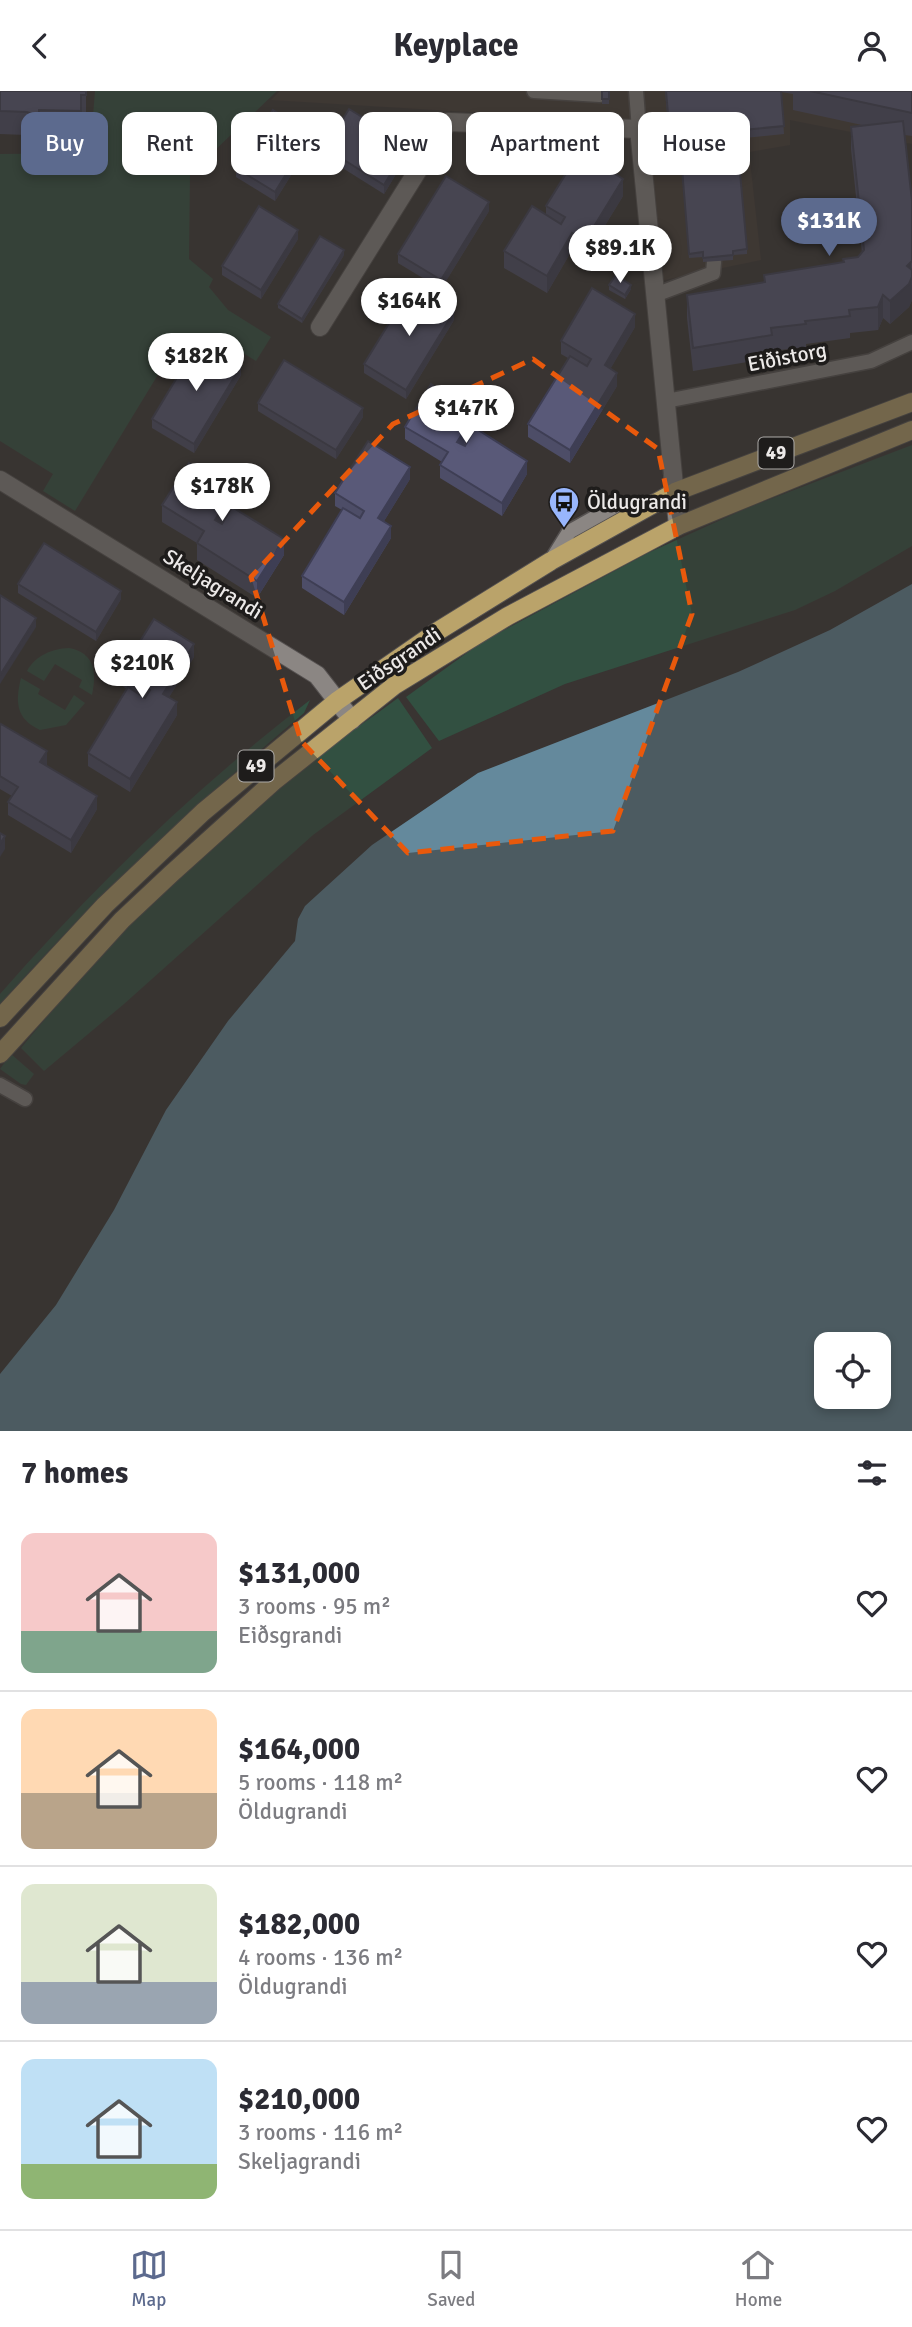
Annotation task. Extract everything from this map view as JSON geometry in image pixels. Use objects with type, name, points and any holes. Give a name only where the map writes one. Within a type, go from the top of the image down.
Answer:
[{"type":"main road","name":"Eiðsgrandi","points":[[0,1018],[105,905],[255,766],[337,701],[438,631],[551,561],[675,492],[909,402]]},
{"type":"main road","name":"Eiðsgrandi","points":[[0,1054],[122,921],[171,874],[273,782],[395,685],[488,628],[678,526],[912,430]]},
{"type":"street","points":[[320,327],[448,122],[638,129]]},
{"type":"street","points":[[643,175],[678,526]]},
{"type":"street","name":"Skeljagrandi","points":[[0,480],[317,675],[352,720]]},
{"type":"lane","points":[[534,91],[600,95]]},
{"type":"lane","points":[[636,91],[638,116]]},
{"type":"lane","points":[[655,295],[713,273],[714,262]]},
{"type":"lane","name":"Eiðistorg","points":[[666,401],[871,361],[912,342]]},
{"type":"lane","points":[[0,1085],[25,1099]]},
{"type":"highlighted area","points":[[533,359],[658,449],[692,614],[613,831],[408,853],[301,741],[251,577],[393,424]]},
{"type":"shaded area","points":[[280,91],[912,91],[912,144],[790,120],[790,145],[750,152],[750,112],[638,112],[638,175],[750,175],[750,161],[761,260],[650,283],[632,122],[624,122],[624,112],[468,112],[271,100]]},
{"type":"green space","points":[[95,91],[277,91],[255,112],[231,112],[231,135],[217,148],[217,112],[122,112],[122,175],[190,175],[189,259],[213,279],[209,287],[228,310],[271,337],[256,361],[217,337],[186,337],[159,373],[75,511],[43,491],[53,474],[0,441],[0,154],[21,154],[21,175],[108,175],[108,112],[93,112]]},
{"type":"green space","points":[[912,445],[912,546],[835,591],[795,610],[565,684],[439,741],[406,697],[482,642],[648,553],[747,508]]},
{"type":"green space","points":[[69,648],[84,654],[92,665],[92,695],[79,687],[82,680],[55,664],[44,681],[27,671],[45,654]]},
{"type":"green space","points":[[21,678],[40,689],[38,694],[65,710],[74,695],[85,703],[66,725],[40,730],[26,721],[19,709]]},
{"type":"green space","points":[[398,698],[432,748],[313,835],[124,1004],[44,1071],[21,1048],[119,936],[191,864],[265,797]]},
{"type":"green space","points":[[310,700],[304,713],[185,817],[109,889],[0,1004],[0,994],[110,876],[227,767]]},
{"type":"green space","points":[[11,1054],[34,1074],[26,1085],[0,1069]]},
{"type":"water","points":[[912,584],[912,1431],[0,1431],[0,1374],[56,1305],[114,1210],[166,1110],[228,1021],[295,941],[298,919],[305,906],[372,845],[478,773],[738,672],[830,630]]},
{"type":"building","points":[[0,91],[86,91],[86,95],[81,95],[81,111],[0,111]]},
{"type":"building","points":[[602,91],[609,91],[609,99],[602,99]]},
{"type":"building","points":[[666,91],[781,91],[784,126],[750,129],[750,112],[668,112]]},
{"type":"building","points":[[810,91],[912,91],[912,113]]},
{"type":"building","points":[[349,109],[359,115],[359,169],[345,161],[345,116]]},
{"type":"building","points":[[903,121],[912,201],[912,261],[907,266],[912,270],[912,277],[909,284],[890,301],[883,295],[878,307],[849,310],[850,316],[805,321],[806,324],[771,328],[772,335],[693,348],[687,295],[765,282],[764,275],[844,262],[843,259],[858,257],[864,250],[851,127]]},
{"type":"building","points":[[247,175],[286,175],[275,192]]},
{"type":"building","points":[[368,175],[390,175],[384,185]]},
{"type":"building","points":[[565,175],[617,175],[623,179],[585,241],[572,233],[547,276],[504,251],[532,206],[561,224],[565,217],[546,206]]},
{"type":"building","points":[[683,175],[740,175],[747,249],[733,251],[733,255],[703,258],[703,252],[689,254]]},
{"type":"building","points":[[446,176],[489,202],[441,280],[398,254]]},
{"type":"building","points":[[259,206],[298,230],[261,290],[222,266]]},
{"type":"building","points":[[320,236],[344,250],[302,319],[278,304]]},
{"type":"building","points":[[616,275],[631,285],[625,295],[609,285]]},
{"type":"building","points":[[412,286],[454,312],[406,390],[364,364]]},
{"type":"building","points":[[592,288],[635,314],[605,365],[617,373],[570,450],[528,424],[570,356],[587,366],[591,359],[561,341]]},
{"type":"building","points":[[199,341],[241,366],[194,444],[152,419]]},
{"type":"building","points":[[284,360],[363,408],[336,450],[258,403]]},
{"type":"building","points":[[431,384],[476,412],[457,442],[465,446],[475,428],[527,461],[502,503],[440,465],[448,452],[405,427]]},
{"type":"building","points":[[368,441],[410,467],[378,518],[391,526],[344,602],[302,576],[343,508],[360,518],[364,511],[335,493]]},
{"type":"building","points":[[189,463],[233,491],[215,520],[222,524],[232,507],[284,539],[257,581],[197,543],[204,531],[162,505]]},
{"type":"building","points":[[44,543],[121,591],[96,632],[18,584]]},
{"type":"building","points":[[0,595],[36,618],[0,675]]},
{"type":"building","points":[[154,619],[194,644],[163,694],[177,702],[130,779],[88,753],[128,687],[145,698],[150,690],[121,672]]},
{"type":"building","points":[[1,724],[47,751],[40,762],[97,796],[71,840],[8,802],[18,787],[0,776]]},
{"type":"place","name":"Öldugrandi","points":[[564,529]]}]
